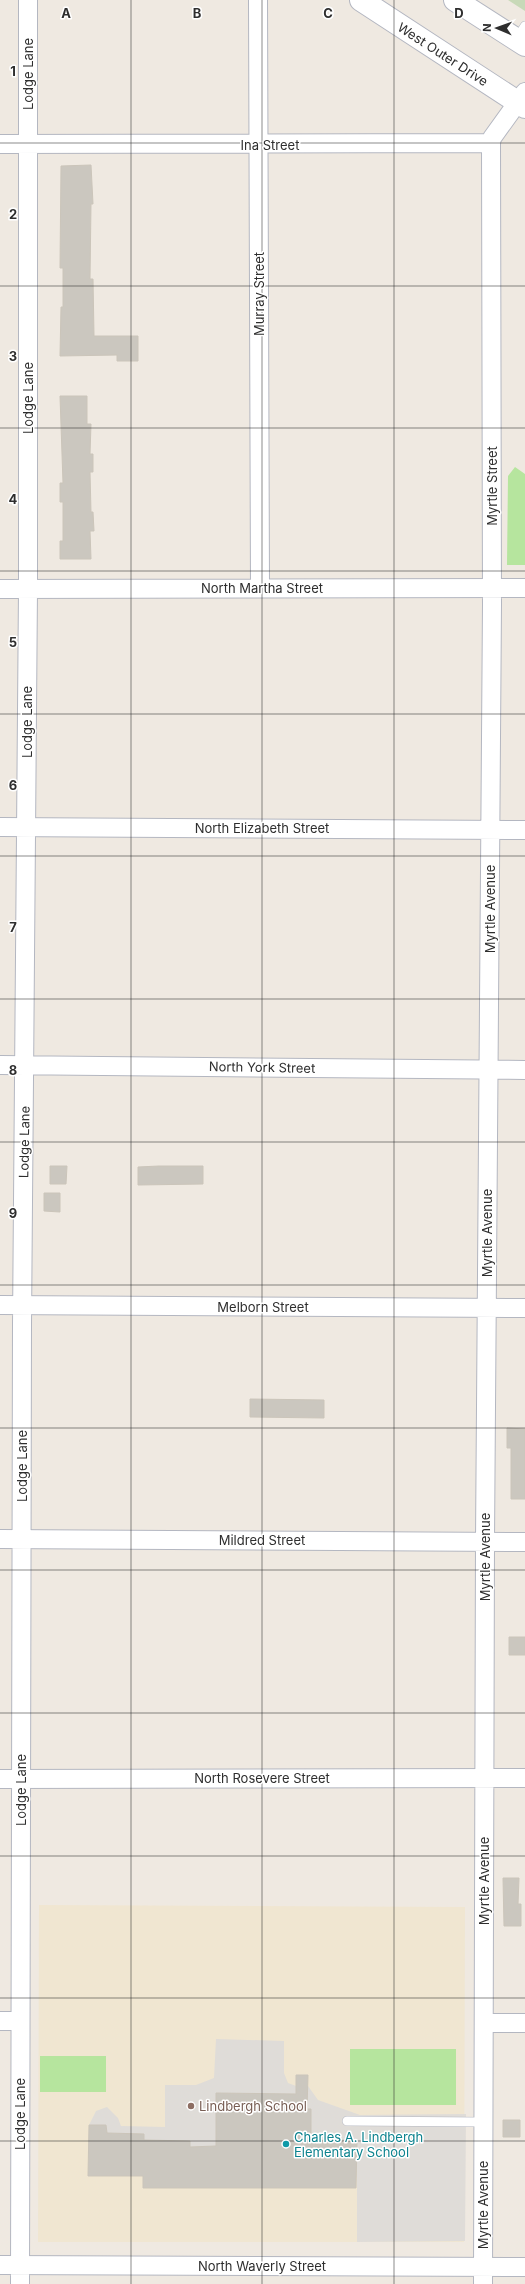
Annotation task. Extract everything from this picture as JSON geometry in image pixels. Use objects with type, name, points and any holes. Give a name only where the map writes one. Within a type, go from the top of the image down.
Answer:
[{"type":"main road","name":"West Outer Drive","points":[[361,0],[522,100]]},
{"type":"main road","points":[[455,0],[522,37]]},
{"type":"street","name":"Lodge Lane","points":[[20,2284],[22,1306],[28,589],[28,0]]},
{"type":"street","name":"Murray Street","points":[[258,0],[260,588]]},
{"type":"street","points":[[491,143],[492,138],[522,100]]},
{"type":"street","name":"Ina Street","points":[[0,144],[258,145],[491,143]]},
{"type":"street","name":"Myrtle Street","points":[[490,829],[492,588],[491,143]]},
{"type":"street","name":"North Martha Street","points":[[0,589],[525,588]]},
{"type":"street","name":"North Elizabeth Street","points":[[0,828],[525,830]]},
{"type":"street","name":"Myrtle Avenue","points":[[483,2275],[485,1541],[490,829]]},
{"type":"street","name":"North York Street","points":[[0,1065],[525,1070]]},
{"type":"street","name":"Melborn Street","points":[[0,1305],[525,1308]]},
{"type":"street","name":"Mildred Street","points":[[0,1539],[525,1542]]},
{"type":"street","name":"North Rosevere Street","points":[[0,1779],[525,1778]]},
{"type":"street","points":[[0,2021],[20,2021]]},
{"type":"street","points":[[484,2023],[525,2023]]},
{"type":"street","name":"North Waverly Street","points":[[0,2265],[483,2275],[525,2267]]},
{"type":"lane","points":[[347,2121],[484,2122]]},
{"type":"shaded area","points":[[39,1905],[465,1907],[464,2242],[38,2242]]},
{"type":"shaded area","points":[[216,2039],[284,2041],[284,2073],[288,2083],[296,2086],[308,2086],[318,2100],[360,2115],[466,2114],[465,2241],[357,2242],[357,2140],[311,2140],[311,2109],[284,2108],[284,2094],[217,2093],[216,2146],[190,2147],[190,2141],[144,2140],[144,2134],[107,2133],[106,2125],[89,2125],[96,2111],[107,2107],[118,2118],[121,2126],[165,2127],[165,2085],[196,2085],[214,2078]]},
{"type":"green space","points":[[508,0],[525,0],[525,11]]},
{"type":"green space","points":[[515,467],[525,474],[525,565],[507,565],[508,476]]},
{"type":"green space","points":[[350,2049],[456,2049],[456,2105],[350,2105]]},
{"type":"green space","points":[[40,2056],[106,2056],[106,2092],[40,2092]]},
{"type":"building","points":[[91,165],[93,204],[91,204],[90,279],[93,279],[94,336],[138,336],[138,361],[117,361],[117,355],[60,356],[61,307],[63,307],[63,268],[60,268],[61,166]]},
{"type":"building","points":[[60,396],[87,396],[87,424],[91,424],[90,454],[93,454],[93,472],[90,472],[91,512],[93,512],[94,531],[90,531],[91,559],[60,559],[60,541],[63,541],[63,502],[60,502],[60,483],[63,483]]},
{"type":"building","points":[[50,1166],[67,1166],[66,1184],[50,1184]]},
{"type":"building","points":[[203,1166],[203,1184],[138,1185],[138,1167]]},
{"type":"building","points":[[44,1193],[60,1193],[60,1212],[44,1211]]},
{"type":"building","points":[[250,1399],[324,1400],[324,1418],[250,1417]]},
{"type":"building","points":[[507,1428],[525,1429],[525,1499],[511,1499],[511,1448],[507,1448]]},
{"type":"building","points":[[509,1637],[525,1637],[525,1655],[509,1655]]},
{"type":"building","points":[[503,1878],[519,1878],[518,1904],[521,1904],[521,1926],[504,1926]]},
{"type":"building","name":"Charles A. Lindbergh Elementary School","points":[[296,2075],[308,2075],[307,2109],[311,2109],[311,2140],[357,2140],[356,2188],[143,2188],[143,2176],[88,2176],[89,2125],[106,2125],[107,2133],[144,2134],[144,2140],[190,2141],[190,2147],[216,2146],[216,2093],[296,2094]]},
{"type":"building","points":[[503,2120],[520,2120],[520,2137],[503,2137]]},
{"type":"place","name":"Lindbergh School","points":[[191,2106]]},
{"type":"place","name":"Charles A. Lindbergh Elementary School","points":[[286,2144]]}]
